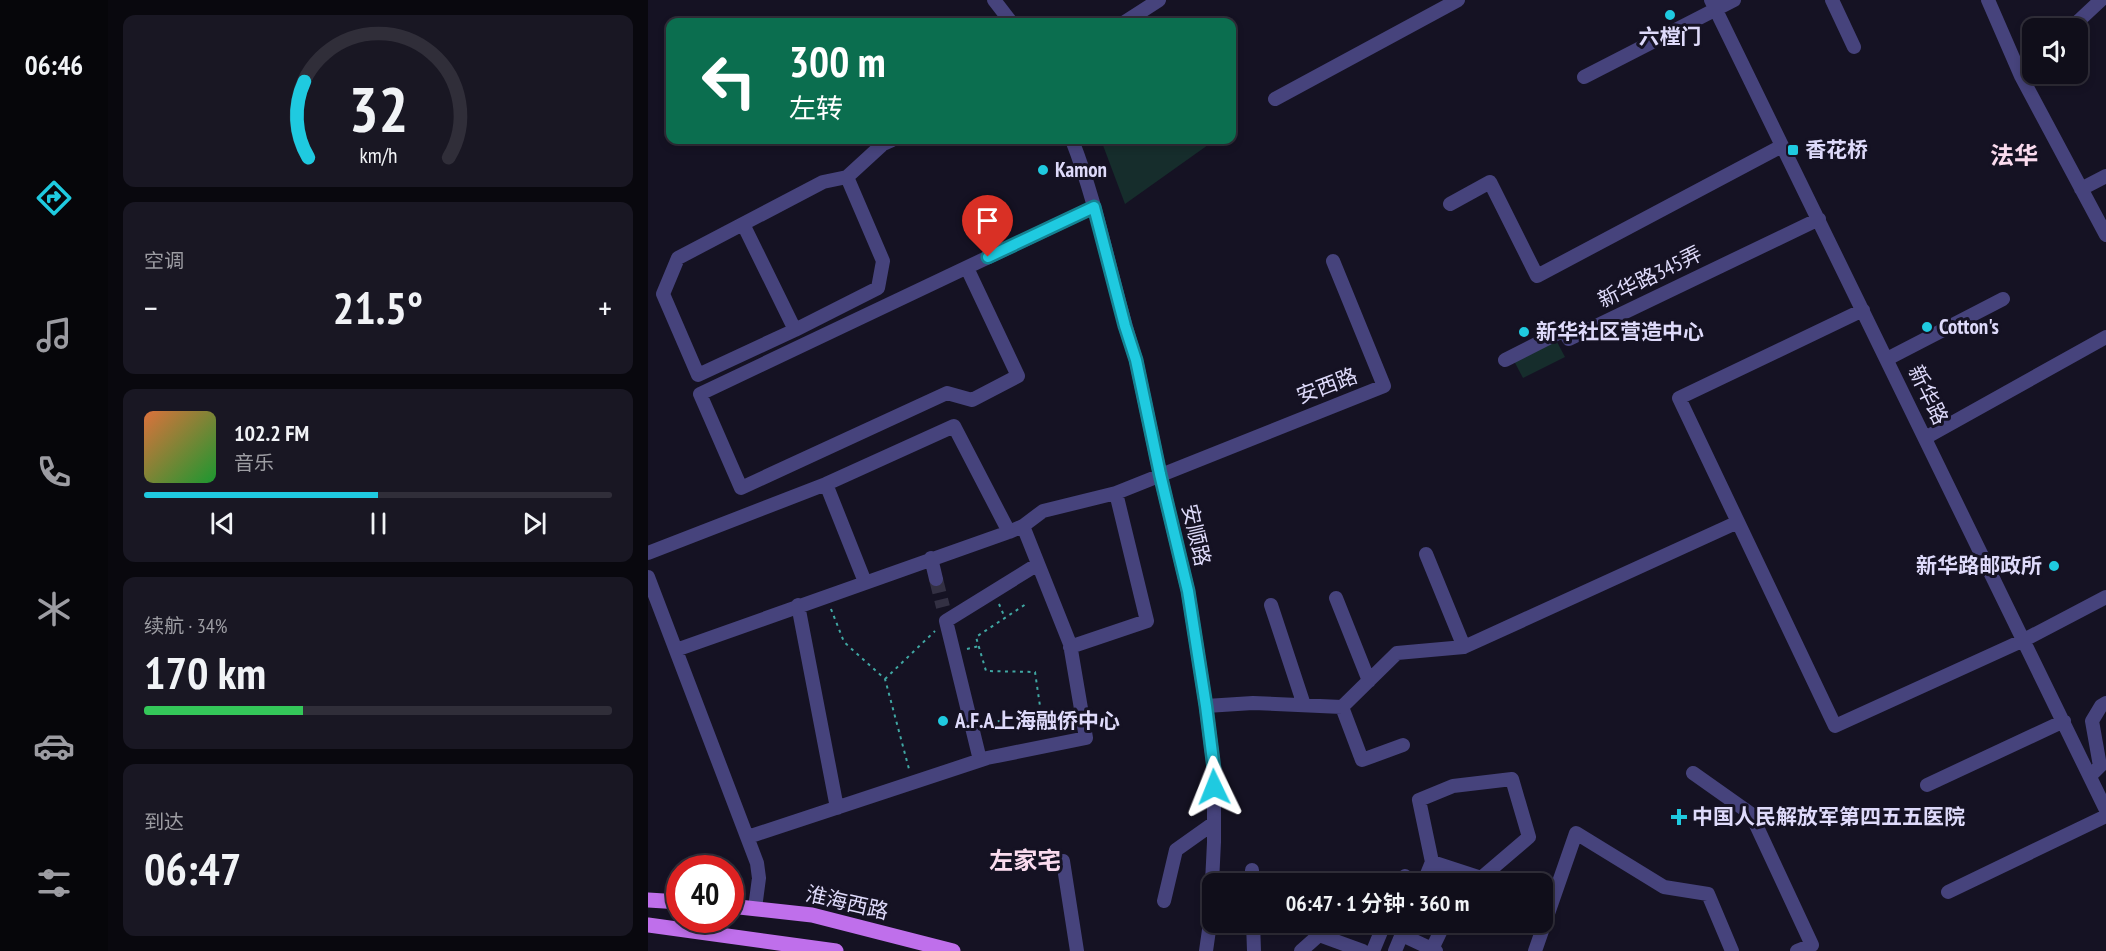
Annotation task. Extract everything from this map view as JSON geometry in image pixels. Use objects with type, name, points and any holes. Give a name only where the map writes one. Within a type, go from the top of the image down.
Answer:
[{"type":"main road","points":[[648,900],[666,901]]},
{"type":"main road","name":"淮海西路","points":[[744,907],[812,915],[953,951]]},
{"type":"main road","points":[[648,925],[789,948],[836,951]]},
{"type":"street","points":[[994,0],[1008,18]]},
{"type":"street","points":[[1131,18],[1159,0]]},
{"type":"street","points":[[1275,99],[1458,0]]},
{"type":"street","points":[[1584,77],[1713,5],[1734,0]]},
{"type":"street","points":[[1832,0],[1854,47]]},
{"type":"street","points":[[1988,0],[2021,76],[2106,235]]},
{"type":"street","points":[[2082,18],[2101,0]]},
{"type":"street","name":"新华路","points":[[1713,5],[2064,721],[2099,773],[2106,810]]},
{"type":"street","points":[[847,177],[883,261],[878,288],[698,375],[663,294],[678,258],[823,182],[847,177],[882,144]]},
{"type":"street","name":"安顺路","points":[[1073,144],[1094,207],[1136,360],[1188,591],[1214,769],[1210,923],[1206,951]]},
{"type":"street","points":[[1450,204],[1490,182],[1537,276],[1782,146]]},
{"type":"street","points":[[2081,189],[2106,176]]},
{"type":"street","points":[[967,267],[1018,376],[972,399],[947,393],[741,488],[700,394],[967,267],[1094,207]]},
{"type":"street","name":"新华路345弄","points":[[1504,360],[1564,330],[1569,339],[1819,219]]},
{"type":"street","points":[[743,224],[795,330]]},
{"type":"street","name":"安西路","points":[[1160,474],[1384,386],[1333,261]]},
{"type":"street","points":[[1887,359],[2003,299]]},
{"type":"street","points":[[1863,310],[1679,398],[1835,726],[2024,640],[2106,597]]},
{"type":"street","points":[[1925,438],[2106,337]]},
{"type":"street","points":[[648,553],[826,484],[954,426],[1009,532]]},
{"type":"street","points":[[676,650],[1009,532],[1023,526],[1043,511],[1116,493],[1160,474]]},
{"type":"street","points":[[826,484],[865,582]]},
{"type":"street","points":[[1070,647],[1147,621],[1116,493]]},
{"type":"street","points":[[1206,706],[1253,703],[1342,707],[1397,653],[1464,646],[1738,522]]},
{"type":"street","points":[[748,837],[980,760],[1086,738],[1070,647],[1023,526]]},
{"type":"street","points":[[1426,554],[1464,646]]},
{"type":"street","points":[[931,558],[936,579]]},
{"type":"street","points":[[946,621],[1038,564]]},
{"type":"street","points":[[648,578],[757,862],[759,878],[755,908]]},
{"type":"street","points":[[1336,598],[1369,681]]},
{"type":"street","points":[[798,605],[837,808]]},
{"type":"street","points":[[1271,605],[1304,705]]},
{"type":"street","points":[[943,607],[980,760]]},
{"type":"street","points":[[2099,773],[2092,721],[2101,706],[2106,703]]},
{"type":"street","points":[[1342,707],[1362,760],[1403,745]]},
{"type":"street","points":[[1927,785],[2064,721]]},
{"type":"street","points":[[1693,773],[1751,814],[1812,945],[1797,951]]},
{"type":"street","points":[[1428,873],[1432,862],[1419,800],[1453,786],[1512,779],[1529,837],[1481,878],[1432,862]]},
{"type":"street","points":[[1948,892],[2106,816]]},
{"type":"street","points":[[1164,901],[1176,850],[1214,823]]},
{"type":"street","points":[[1535,951],[1576,834],[1664,887],[1708,894],[1732,951]]},
{"type":"street","points":[[1063,861],[1077,951]]},
{"type":"street","points":[[1253,933],[1254,951]]},
{"type":"street","points":[[1373,951],[1380,933]]},
{"type":"street","points":[[1395,951],[1402,933]]},
{"type":"street","points":[[1410,933],[1434,950],[1441,933]]},
{"type":"street","points":[[1301,951],[1319,935],[1363,951]]},
{"type":"path","points":[[826,595],[844,642],[885,679],[912,782]]},
{"type":"path","points":[[998,600],[1005,618]]},
{"type":"path","points":[[972,726],[1041,713],[1035,672],[986,671],[976,637],[1026,604]]},
{"type":"path","points":[[885,679],[946,621]]},
{"type":"green space","points":[[1102,144],[1209,144],[1125,204]]},
{"type":"green space","points":[[1556,340],[1565,357],[1523,378],[1514,361]]},
{"type":"tunnel","points":[[936,579],[943,607]]},
{"type":"place","name":"六樘门","points":[[1670,15]]},
{"type":"place","name":"香花桥","points":[[1793,150]]},
{"type":"place","name":"Kamon","points":[[1043,170]]},
{"type":"place","name":"Cotton's","points":[[1927,327]]},
{"type":"place","name":"新华社区营造中心","points":[[1524,332]]},
{"type":"place","name":"新华路邮政所","points":[[2054,566]]},
{"type":"place","name":"A.F.A上海融侨中心","points":[[943,721]]},
{"type":"place","name":"中国人民解放军第四五五医院","points":[[1679,817]]},
{"type":"district","name":"法华","points":[[2014,156]]},
{"type":"district","name":"左家宅","points":[[1025,861]]},
{"type":"route","points":[[988,257],[1094,207],[1136,360],[1188,591],[1206,706],[1214,787]]}]
